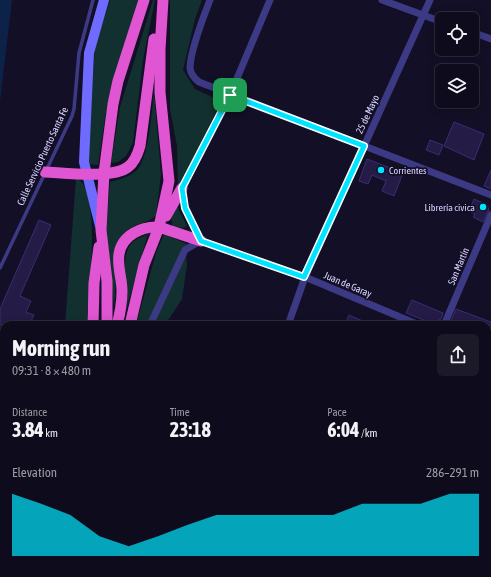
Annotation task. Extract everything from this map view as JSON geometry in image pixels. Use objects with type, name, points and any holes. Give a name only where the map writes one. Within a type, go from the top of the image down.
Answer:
[{"type":"highway","points":[[93,321],[94,283],[101,230],[104,173],[118,81],[144,0]]},
{"type":"highway","points":[[45,172],[104,173],[120,172],[129,167],[138,153],[140,146],[150,62],[163,0]]},
{"type":"highway","points":[[131,321],[144,265],[159,227],[167,198],[170,173],[160,87],[160,49],[163,0]]},
{"type":"highway","points":[[159,227],[182,188]]},
{"type":"highway","points":[[117,321],[122,292],[119,260],[121,248],[126,240],[139,230],[159,227],[201,241]]},
{"type":"highway","points":[[101,230],[107,281],[107,321]]},
{"type":"main road","points":[[101,230],[84,162],[89,53],[104,0]]},
{"type":"street","points":[[210,0],[200,26],[190,67],[194,77],[199,82],[491,195]]},
{"type":"street","points":[[152,321],[185,250],[201,241],[185,208],[182,188],[230,95],[270,0]]},
{"type":"street","points":[[382,0],[435,19]]},
{"type":"street","name":"25 de Mayo","points":[[289,321],[304,277],[430,0]]},
{"type":"street","points":[[479,35],[491,39]]},
{"type":"street","name":"San Martín","points":[[446,321],[491,215]]},
{"type":"street","name":"Juan de Garay","points":[[201,241],[304,277],[409,321]]},
{"type":"lane","name":"Calle Servicio Puerto Santa Fe","points":[[0,268],[74,109],[79,53],[93,0]]},
{"type":"green space","points":[[110,0],[138,0],[107,105],[98,165],[87,164],[95,46]]},
{"type":"green space","points":[[153,0],[155,0],[143,60],[133,143],[126,156],[118,162],[111,163],[120,107]]},
{"type":"green space","points":[[170,0],[202,0],[195,19],[183,70],[195,89],[221,101],[178,190],[177,146],[170,109]]},
{"type":"green space","points":[[154,92],[161,174],[156,215],[149,220],[129,228],[122,237],[117,255],[114,307],[106,230],[110,182],[129,176],[138,169],[142,161],[148,143]]},
{"type":"green space","points":[[76,178],[84,185],[89,200],[91,219],[92,241],[88,321],[65,321]]},
{"type":"green space","points":[[177,206],[187,226],[184,228],[173,227],[171,218]]},
{"type":"green space","points":[[148,234],[127,307],[124,272],[126,254],[129,246],[134,241]]},
{"type":"green space","points":[[164,234],[187,244],[149,321],[137,321],[156,253]]},
{"type":"green space","points":[[186,251],[187,265],[182,299],[168,321],[155,321]]},
{"type":"water","points":[[0,0],[12,0],[0,101]]},
{"type":"building","points":[[454,122],[484,134],[474,160],[444,146]]},
{"type":"building","points":[[430,140],[443,145],[439,155],[426,150]]},
{"type":"building","points":[[367,159],[403,173],[394,196],[382,191],[386,181],[372,175],[368,184],[359,181]]},
{"type":"building","points":[[491,170],[491,189],[484,186]]},
{"type":"building","points":[[474,199],[487,205],[489,210],[483,222],[473,217],[475,214],[469,211]]},
{"type":"building","points":[[39,220],[51,225],[20,296],[31,301],[26,312],[34,315],[31,321],[0,321],[0,309]]},
{"type":"building","points":[[412,300],[443,313],[441,319],[436,321],[426,321],[406,313]]},
{"type":"building","points":[[456,309],[488,321],[451,321]]},
{"type":"building","points":[[349,315],[363,321],[347,321]]},
{"type":"place","name":"Corrientes","points":[[381,170]]},
{"type":"place","name":"Librería civica","points":[[483,207]]},
{"type":"route","points":[[230,95],[364,146],[304,277],[201,241],[185,208],[182,188],[230,95]]}]
